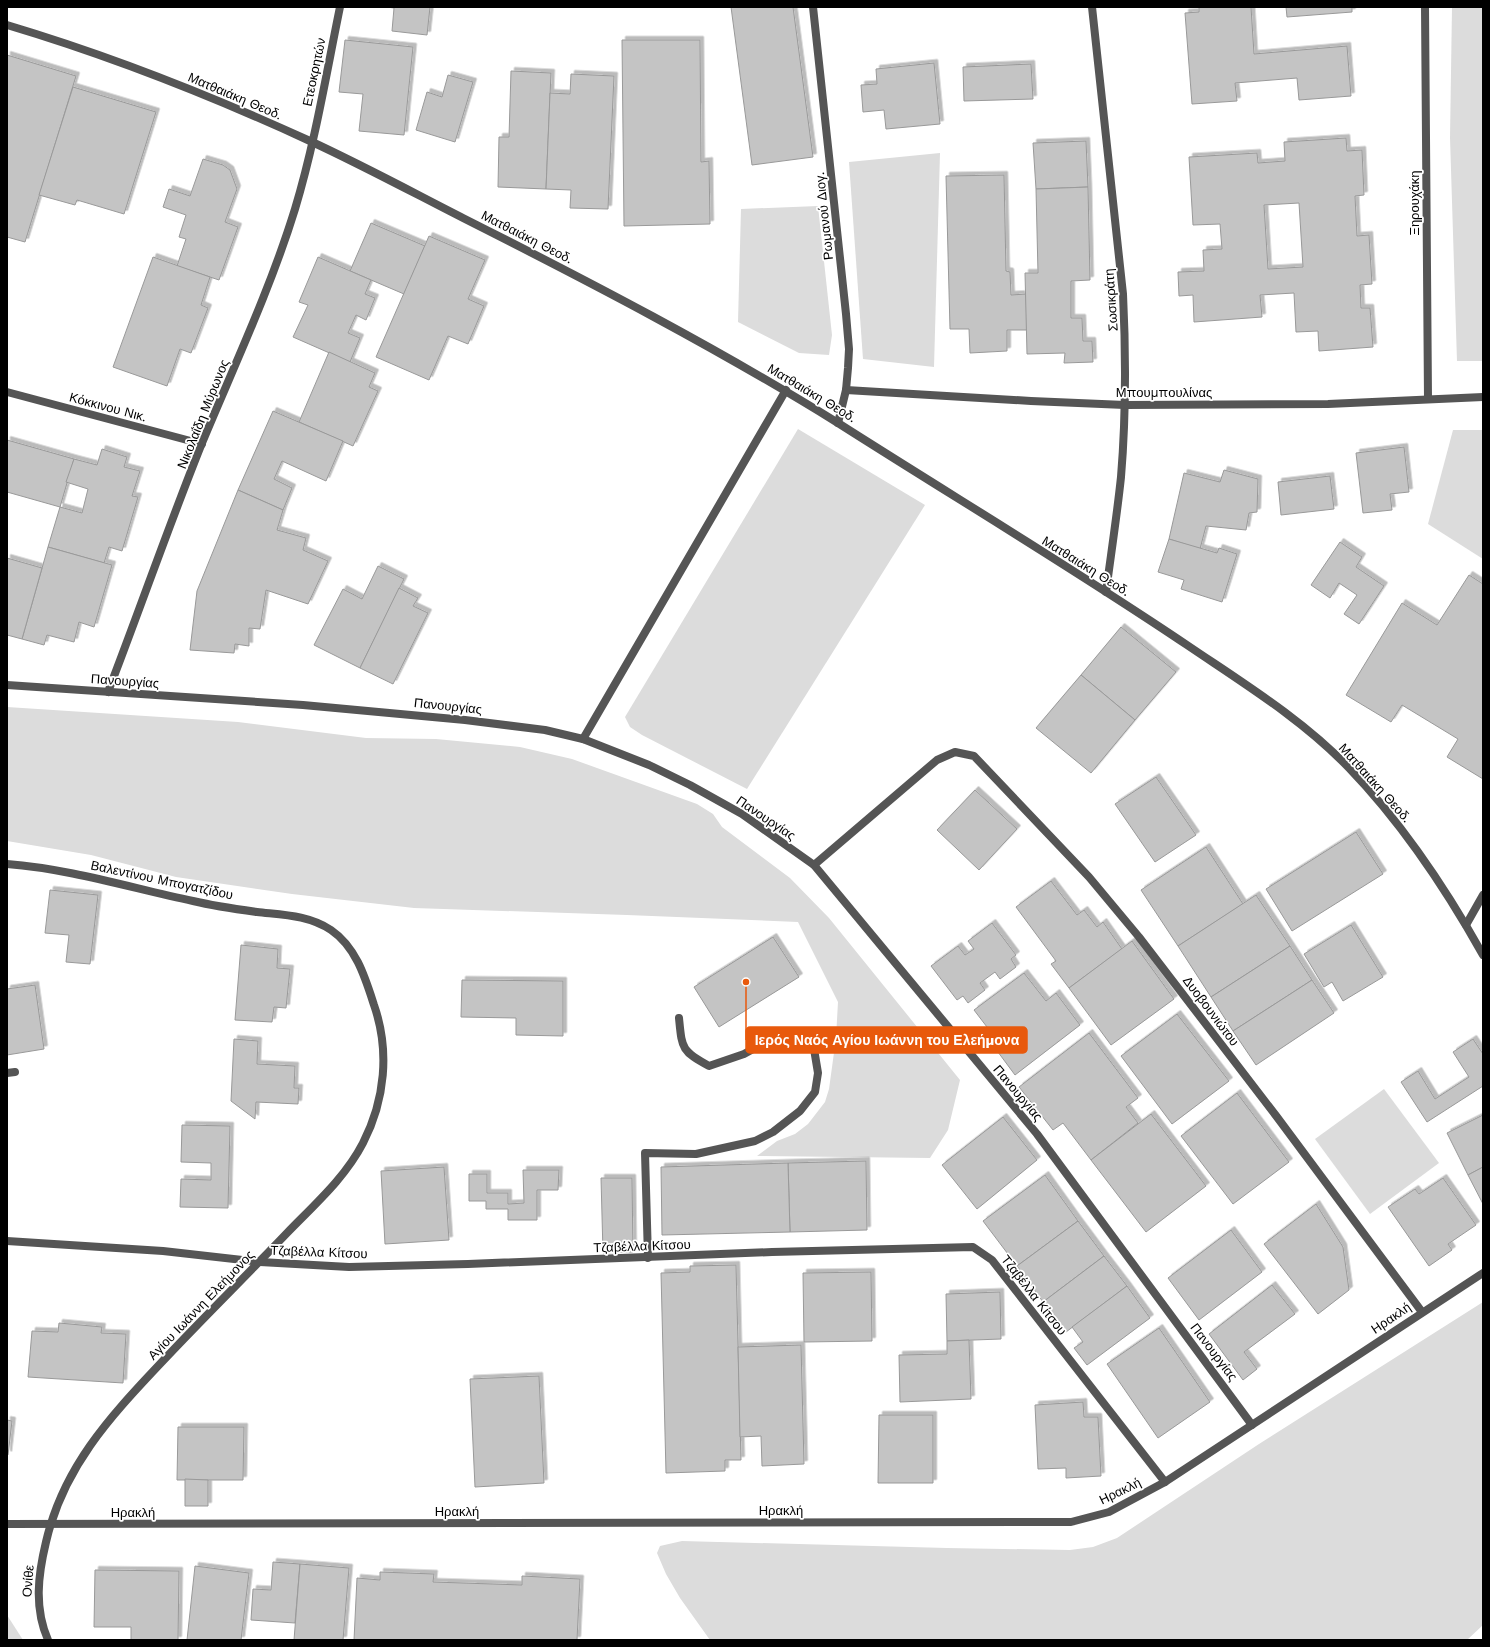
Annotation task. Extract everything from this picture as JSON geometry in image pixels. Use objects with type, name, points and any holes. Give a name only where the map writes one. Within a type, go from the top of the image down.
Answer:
[{"type":"street","name":"Ετεοκρητών","points":[[313,142],[340,7]]},
{"type":"street","name":"Ρωμανού Διογ.","points":[[812,7],[849,350],[846,390],[838,423]]},
{"type":"street","name":"Σωσικράτη","points":[[1092,7],[1123,294],[1126,370],[1121,477],[1106,592]]},
{"type":"street","name":"Ξηρουχάκη","points":[[1425,7],[1428,399]]},
{"type":"street","name":"Ματθαιάκη Θεοδ.","points":[[7,25],[103,56],[258,118],[313,142],[547,260],[786,390],[1162,628],[1298,722],[1349,768],[1402,832],[1429,868],[1466,925],[1483,955]]},
{"type":"street","name":"Νικολαΐδη Μύρωνος","points":[[108,692],[202,444],[255,320],[273,273],[294,211],[313,142]]},
{"type":"street","points":[[583,739],[786,390]]},
{"type":"street","name":"Μπουμπουλίνας","points":[[846,390],[1125,405],[1285,405],[1483,397]]},
{"type":"street","name":"Κόκκινου Νικ.","points":[[7,392],[202,444]]},
{"type":"street","name":"Πανουργίας","points":[[7,684],[303,705],[443,718],[545,730],[583,739],[648,765],[715,799],[763,828],[814,865],[1037,1134],[1252,1425]]},
{"type":"street","name":"Δυοβουνιώτου","points":[[814,865],[937,760],[956,752],[974,756],[1088,877],[1139,937],[1277,1116],[1422,1312]]},
{"type":"street","name":"Βαλεντίνου Μπογατζίδου","points":[[7,864],[54,870],[98,878],[206,904],[287,915],[311,920]]},
{"type":"street","points":[[1466,925],[1483,895]]},
{"type":"street","name":"Αγίου Ιωάννη Ελεήμονος","points":[[50,1524],[58,1500],[70,1477],[97,1435],[171,1351],[331,1188],[362,1145],[369,1129],[378,1107],[384,1068],[381,1033],[377,1013],[361,968],[352,951],[343,940],[328,928],[311,920]]},
{"type":"street","points":[[648,1258],[645,1153],[696,1154],[755,1141],[773,1132],[800,1111],[816,1092],[818,1073],[814,1049],[806,1034],[775,1037],[744,1054],[709,1066],[691,1056],[681,1043],[679,1018]]},
{"type":"street","name":"Τζαβέλλα Κίτσου","points":[[7,1241],[156,1251],[260,1262],[349,1267],[973,1247],[992,1260],[1165,1482]]},
{"type":"street","name":"Ηρακλή","points":[[7,1524],[1071,1522],[1109,1512],[1165,1482],[1483,1273]]},
{"type":"street","name":"Ονίθε","points":[[48,1640],[40,1613],[38,1591],[41,1563],[50,1524]]},
{"type":"shaded area","points":[[1452,7],[1483,7],[1483,361],[1457,361],[1450,138]]},
{"type":"shaded area","points":[[940,153],[934,367],[863,359],[849,162]]},
{"type":"shaded area","points":[[818,206],[832,335],[829,355],[799,353],[738,322],[741,209]]},
{"type":"shaded area","points":[[798,429],[925,505],[747,789],[642,735],[630,727],[625,717]]},
{"type":"shaded area","points":[[1453,430],[1483,430],[1483,559],[1428,524]]},
{"type":"shaded area","points":[[7,707],[238,722],[366,738],[436,739],[520,747],[572,759],[697,804],[713,814],[722,827],[790,878],[829,918],[960,1080],[948,1130],[930,1158],[757,1156],[777,1141],[795,1134],[808,1124],[825,1102],[829,1089],[836,1038],[838,1002],[798,922],[414,908],[292,894],[176,877],[91,855],[7,841]]},
{"type":"shaded area","points":[[1384,1089],[1439,1163],[1370,1214],[1315,1139]]},
{"type":"shaded area","points":[[1483,1302],[1483,1625],[1467,1640],[710,1640],[680,1598],[666,1574],[657,1553],[660,1546],[682,1541],[1070,1550],[1093,1547],[1117,1538],[1259,1444]]},
{"type":"shaded area","points":[[7,1615],[23,1640],[7,1640]]},
{"type":"building","points":[[387,7],[430,7],[427,35],[392,31],[394,8]]},
{"type":"building","points":[[731,7],[793,7],[813,157],[752,165]]},
{"type":"building","points":[[1199,7],[1251,7],[1254,54],[1347,46],[1351,96],[1299,100],[1297,78],[1235,83],[1237,101],[1192,104],[1185,13],[1199,12]]},
{"type":"building","points":[[1286,7],[1352,7],[1352,12],[1287,17]]},
{"type":"building","points":[[345,40],[413,47],[404,135],[359,131],[363,94],[339,92]]},
{"type":"building","points":[[622,40],[700,40],[701,162],[709,161],[710,224],[624,226]]},
{"type":"building","points":[[7,55],[76,76],[25,242],[7,237]]},
{"type":"building","points":[[934,63],[940,124],[886,129],[884,110],[863,112],[861,85],[877,84],[876,69]]},
{"type":"building","points":[[1031,64],[1033,99],[964,101],[963,67]]},
{"type":"building","points":[[511,71],[551,73],[546,189],[498,187],[499,137],[509,137]]},
{"type":"building","points":[[571,74],[614,76],[608,209],[570,208],[571,190],[546,189],[550,93],[570,94]]},
{"type":"building","points":[[448,75],[473,82],[455,142],[416,130],[427,92],[442,97]]},
{"type":"building","points":[[73,87],[156,112],[124,214],[77,200],[75,205],[39,195]]},
{"type":"building","points":[[1346,138],[1347,151],[1362,150],[1364,195],[1355,196],[1357,236],[1369,235],[1372,284],[1360,285],[1361,308],[1370,308],[1373,347],[1319,351],[1318,331],[1296,332],[1294,293],[1260,295],[1262,317],[1194,322],[1193,295],[1179,296],[1178,272],[1204,271],[1203,250],[1222,249],[1220,224],[1193,225],[1189,157],[1257,153],[1258,163],[1285,161],[1284,142]],"holes":[[[1299,203],[1303,267],[1268,269],[1264,205]]]},
{"type":"building","points":[[1086,141],[1088,187],[1036,189],[1033,143]]},
{"type":"building","points":[[203,159],[223,165],[230,170],[237,189],[225,222],[238,227],[219,280],[177,266],[186,239],[179,237],[186,215],[163,207],[169,189],[190,196]]},
{"type":"building","points":[[1004,175],[1006,271],[1010,272],[1011,295],[1026,294],[1027,330],[1007,330],[1007,351],[970,353],[969,329],[950,329],[946,176]]},
{"type":"building","points":[[1088,187],[1090,280],[1071,281],[1071,318],[1082,318],[1083,341],[1092,341],[1093,362],[1064,363],[1065,353],[1027,354],[1025,273],[1038,273],[1036,189]]},
{"type":"building","points":[[371,223],[425,246],[404,294],[350,271]]},
{"type":"building","points":[[429,236],[485,260],[468,299],[484,306],[468,344],[448,336],[429,380],[376,357]]},
{"type":"building","points":[[153,257],[210,277],[201,305],[208,308],[191,353],[180,349],[167,386],[113,367]]},
{"type":"building","points":[[318,257],[371,280],[365,294],[375,298],[366,320],[356,315],[348,333],[360,338],[350,362],[293,337],[308,305],[299,302]]},
{"type":"building","points":[[329,352],[375,373],[369,387],[378,391],[353,446],[299,422]]},
{"type":"building","points":[[273,411],[343,441],[326,481],[282,461],[274,479],[292,488],[283,510],[238,490]]},
{"type":"building","points":[[7,440],[74,459],[60,507],[7,492]]},
{"type":"building","points":[[1404,447],[1409,492],[1390,494],[1392,510],[1363,513],[1356,453]]},
{"type":"building","points":[[102,449],[127,457],[124,467],[140,471],[132,496],[138,497],[122,551],[109,547],[104,563],[48,547],[60,507],[82,513],[88,489],[66,482],[74,459],[97,465]]},
{"type":"building","points":[[1224,470],[1258,479],[1257,512],[1249,513],[1246,530],[1206,526],[1200,549],[1169,539],[1184,473],[1220,482]]},
{"type":"building","points":[[1330,476],[1334,509],[1281,515],[1278,482]]},
{"type":"building","points":[[238,490],[283,510],[277,530],[306,538],[303,550],[328,561],[308,604],[266,590],[260,629],[249,628],[249,646],[235,644],[234,653],[190,650],[197,591]]},
{"type":"building","points":[[1169,539],[1217,553],[1219,548],[1237,554],[1222,602],[1181,589],[1184,580],[1158,572]]},
{"type":"building","points":[[1340,542],[1362,557],[1356,567],[1384,586],[1359,624],[1344,614],[1357,595],[1339,583],[1330,598],[1311,585]]},
{"type":"building","points":[[48,547],[112,565],[94,627],[79,622],[74,642],[47,635],[44,645],[22,639]]},
{"type":"building","points":[[7,558],[42,568],[22,639],[7,635]]},
{"type":"building","points":[[378,566],[404,579],[360,668],[314,645],[343,589],[362,599]]},
{"type":"building","points":[[1469,575],[1483,584],[1483,779],[1447,757],[1458,739],[1402,705],[1391,722],[1346,695],[1402,603],[1437,625]]},
{"type":"building","points":[[399,588],[418,598],[413,606],[428,613],[393,684],[360,668]]},
{"type":"building","points":[[1121,627],[1176,672],[1135,720],[1081,675]]},
{"type":"building","points":[[1081,675],[1135,720],[1091,773],[1036,728]]},
{"type":"building","points":[[1156,777],[1196,835],[1155,862],[1115,804]]},
{"type":"building","points":[[975,790],[1017,829],[979,870],[937,830]]},
{"type":"building","points":[[1356,832],[1383,874],[1292,931],[1266,889]]},
{"type":"building","points":[[1206,847],[1243,904],[1178,946],[1141,890]]},
{"type":"building","points":[[1051,881],[1077,915],[1084,910],[1097,927],[1103,922],[1122,949],[1069,988],[1051,964],[1056,961],[1016,907]]},
{"type":"building","points":[[50,890],[98,895],[90,964],[66,962],[69,935],[45,933]]},
{"type":"building","points":[[1256,895],[1290,946],[1211,997],[1178,946]]},
{"type":"building","points":[[992,923],[1016,955],[1011,959],[1016,967],[1000,979],[995,972],[980,983],[985,990],[968,1003],[963,996],[957,1000],[931,966],[958,946],[965,955],[974,949],[968,941]]},
{"type":"building","points":[[1351,925],[1383,977],[1343,1001],[1332,982],[1324,987],[1304,954]]},
{"type":"building","points":[[773,937],[799,977],[719,1027],[694,987]]},
{"type":"building","points":[[1132,941],[1174,999],[1111,1045],[1069,988]]},
{"type":"building","points":[[241,945],[278,949],[277,968],[290,969],[286,1008],[274,1007],[272,1022],[235,1020]]},
{"type":"building","points":[[1290,946],[1312,980],[1233,1031],[1211,997]]},
{"type":"building","points":[[1024,973],[1046,1001],[1056,993],[1080,1025],[1015,1075],[995,1048],[1000,1044],[974,1010]]},
{"type":"building","points":[[462,980],[563,981],[563,1036],[516,1035],[516,1018],[461,1017]]},
{"type":"building","points":[[1312,980],[1334,1013],[1256,1065],[1233,1031]]},
{"type":"building","points":[[35,985],[44,1049],[7,1055],[7,989]]},
{"type":"building","points":[[1177,1014],[1229,1081],[1172,1124],[1121,1056]]},
{"type":"building","points":[[1089,1033],[1138,1098],[1126,1107],[1138,1123],[1091,1160],[1063,1123],[1053,1130],[1019,1087]]},
{"type":"building","points":[[234,1039],[258,1041],[257,1064],[295,1066],[294,1088],[299,1088],[298,1104],[256,1102],[255,1119],[231,1101]]},
{"type":"building","points":[[1473,1039],[1483,1054],[1483,1086],[1427,1122],[1401,1082],[1418,1071],[1435,1099],[1469,1077],[1453,1052]]},
{"type":"building","points":[[1237,1093],[1289,1162],[1233,1204],[1181,1136]]},
{"type":"building","points":[[1151,1114],[1206,1186],[1146,1232],[1091,1160]]},
{"type":"building","points":[[1483,1115],[1483,1167],[1468,1175],[1447,1133]]},
{"type":"building","points":[[1003,1117],[1037,1160],[977,1209],[942,1165]]},
{"type":"building","points":[[182,1125],[230,1126],[228,1208],[180,1207],[181,1179],[211,1180],[211,1163],[181,1162]]},
{"type":"building","points":[[866,1161],[867,1230],[790,1232],[788,1163]]},
{"type":"building","points":[[788,1163],[790,1232],[662,1235],[661,1167]]},
{"type":"building","points":[[444,1167],[449,1240],[385,1244],[381,1171]]},
{"type":"building","points":[[1483,1167],[1483,1204],[1468,1175]]},
{"type":"building","points":[[523,1170],[559,1170],[558,1190],[537,1190],[537,1220],[508,1220],[508,1209],[486,1209],[486,1201],[469,1201],[469,1174],[487,1174],[487,1193],[508,1193],[508,1204],[524,1203]]},
{"type":"building","points":[[1045,1175],[1078,1221],[1017,1266],[983,1221]]},
{"type":"building","points":[[601,1178],[632,1178],[633,1252],[603,1253]]},
{"type":"building","points":[[1443,1178],[1476,1225],[1448,1244],[1452,1250],[1429,1266],[1388,1207],[1415,1189],[1419,1194]]},
{"type":"building","points":[[1316,1204],[1343,1247],[1349,1290],[1318,1314],[1264,1244]]},
{"type":"building","points":[[1078,1221],[1104,1256],[1043,1302],[1017,1266]]},
{"type":"building","points":[[1231,1230],[1262,1272],[1199,1320],[1168,1278]]},
{"type":"building","points":[[1104,1256],[1127,1286],[1066,1332],[1043,1302]]},
{"type":"building","points":[[736,1265],[741,1460],[725,1460],[725,1471],[666,1473],[661,1273],[690,1272],[690,1266]]},
{"type":"building","points":[[871,1272],[872,1341],[804,1342],[803,1273]]},
{"type":"building","points":[[1272,1285],[1295,1314],[1244,1352],[1257,1369],[1243,1380],[1209,1334]]},
{"type":"building","points":[[1127,1286],[1150,1318],[1087,1365],[1074,1348],[1083,1342],[1072,1327]]},
{"type":"building","points":[[1000,1292],[1001,1339],[947,1341],[946,1294]]},
{"type":"building","points":[[59,1323],[102,1327],[101,1333],[126,1334],[123,1383],[28,1377],[32,1331],[58,1332]]},
{"type":"building","points":[[1159,1328],[1210,1402],[1158,1438],[1107,1364]]},
{"type":"building","points":[[969,1340],[971,1399],[900,1402],[899,1355],[947,1354],[947,1341]]},
{"type":"building","points":[[801,1345],[804,1464],[762,1466],[761,1436],[740,1437],[738,1347]]},
{"type":"building","points":[[539,1376],[544,1483],[475,1487],[470,1379]]},
{"type":"building","points":[[1083,1402],[1084,1417],[1098,1417],[1101,1476],[1066,1478],[1066,1468],[1038,1469],[1035,1405]]},
{"type":"building","points":[[879,1415],[933,1415],[933,1483],[878,1483]]},
{"type":"building","points":[[7,1420],[12,1421],[8,1455],[7,1454]]},
{"type":"building","points":[[178,1427],[244,1427],[243,1480],[177,1480]]},
{"type":"building","points":[[185,1479],[208,1480],[208,1506],[185,1506]]},
{"type":"building","points":[[273,1562],[300,1564],[295,1623],[251,1620],[253,1589],[271,1590]]},
{"type":"building","points":[[300,1564],[349,1568],[343,1640],[294,1640]]},
{"type":"building","points":[[195,1566],[249,1573],[241,1640],[187,1640]]},
{"type":"building","points":[[95,1570],[179,1571],[178,1640],[131,1640],[131,1627],[94,1627]]},
{"type":"building","points":[[380,1572],[434,1574],[433,1582],[522,1585],[522,1576],[580,1579],[577,1640],[354,1640],[357,1578],[380,1580]]},
{"type":"place","name":"Ιερός Ναός Αγίου Ιωάννη του Ελεήμονα","points":[[746,982]]}]
